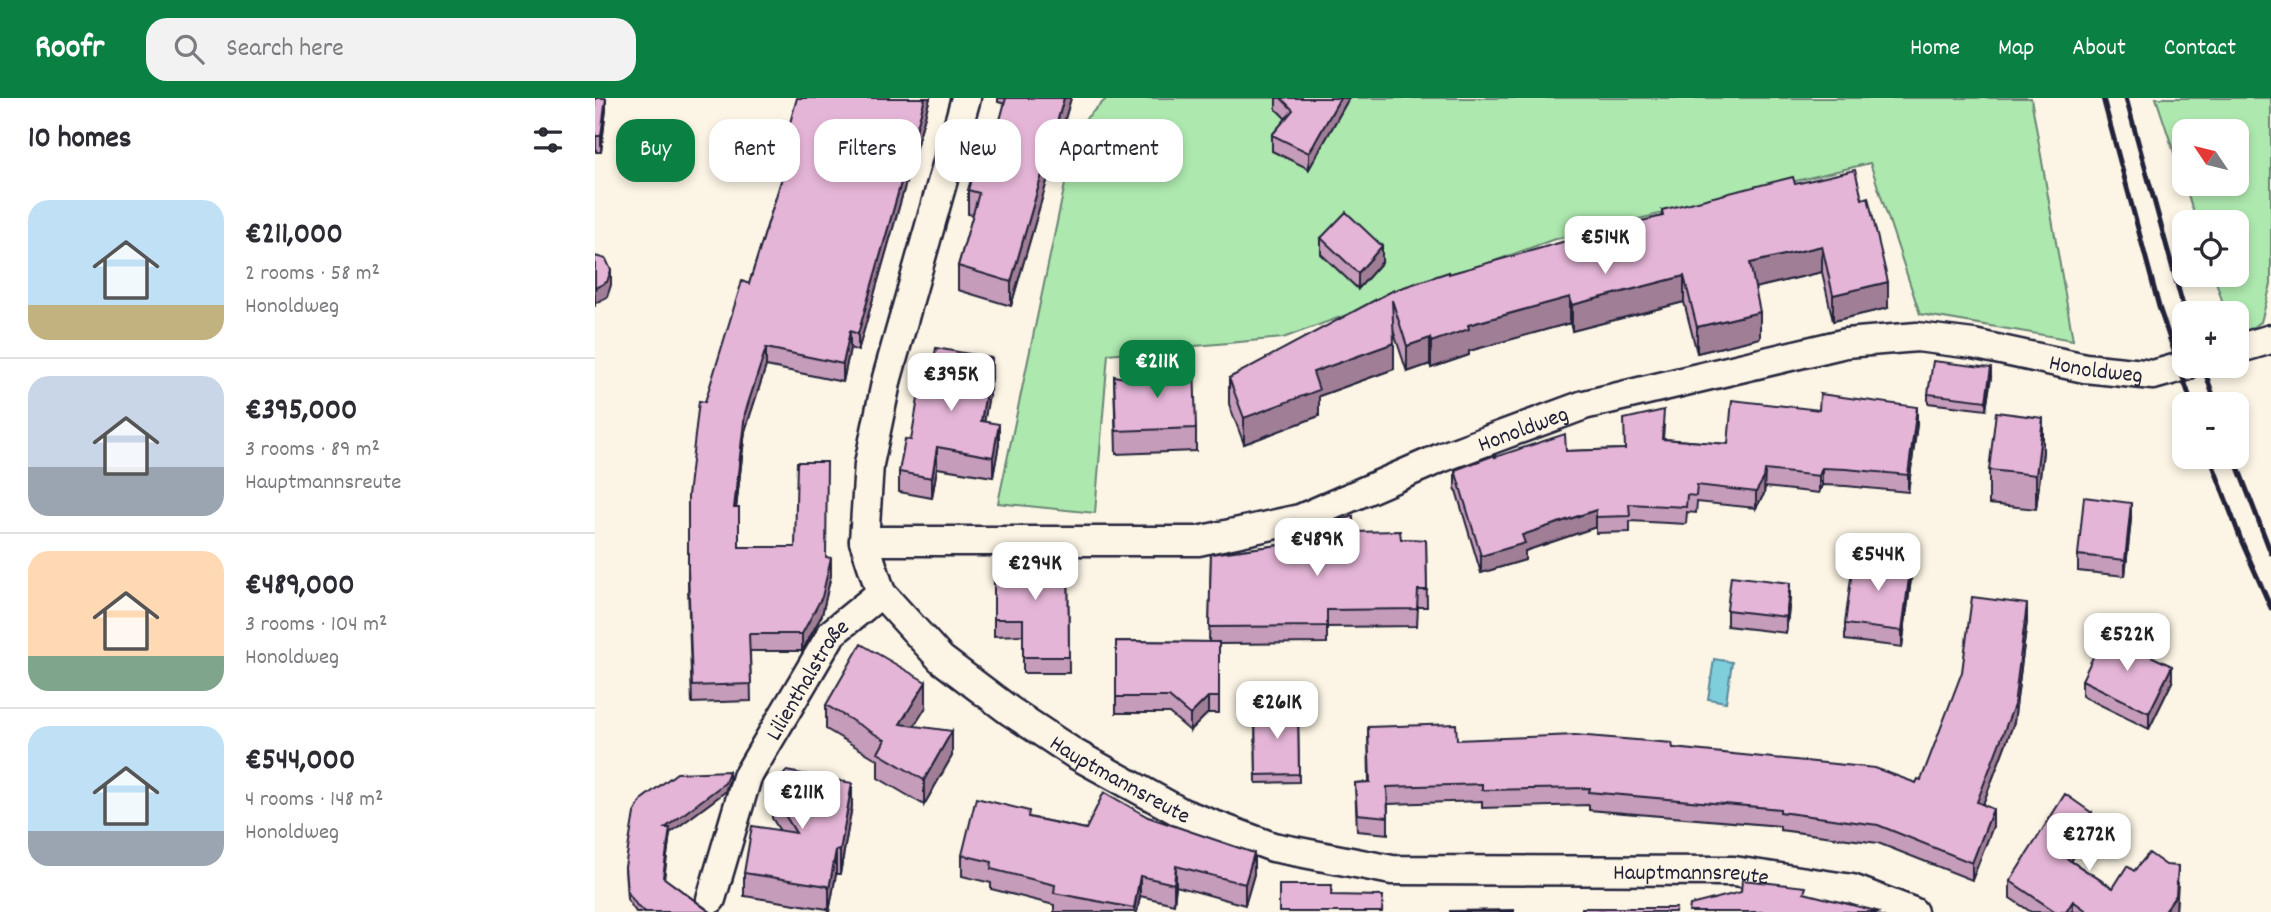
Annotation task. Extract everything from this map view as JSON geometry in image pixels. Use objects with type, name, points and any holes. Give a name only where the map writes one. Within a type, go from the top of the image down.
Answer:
[{"type":"street","name":"Hauptmannsreute","points":[[966,98],[887,378],[869,464],[864,541],[881,593],[941,659],[1010,711],[1075,754],[1182,813],[1273,847],[1392,870],[1734,871],[1852,889],[1913,912]]},
{"type":"street","name":"Honoldweg","points":[[864,541],[1198,541],[1300,519],[1443,457],[1584,405],[1846,343],[1917,337],[1973,344],[2085,368],[2154,376],[2172,370]]},
{"type":"street","points":[[2249,345],[2271,339]]},
{"type":"street","name":"Lilienthalstraße","points":[[711,899],[747,777],[832,633],[881,593]]},
{"type":"green space","points":[[1107,98],[2031,98],[2073,340],[1920,314],[1870,163],[1552,240],[1283,338],[1108,354],[1095,513],[998,503],[1065,182],[1183,182],[1183,119],[1085,119]]},
{"type":"green space","points":[[2156,98],[2271,98],[2271,284],[2261,322],[2249,330],[2249,301],[2222,301],[2218,287],[2249,287],[2249,210],[2193,210],[2188,196],[2249,196],[2249,119],[2172,119],[2172,147]]},
{"type":"water","points":[[1714,659],[1732,662],[1726,702],[1708,699]]},
{"type":"building","points":[[595,98],[606,98],[601,136],[596,136],[595,144]]},
{"type":"building","points":[[797,98],[925,98],[919,119],[814,119],[814,182],[901,182],[858,334],[850,331],[843,364],[766,348],[745,413],[734,508],[739,508],[739,547],[795,547],[797,462],[827,462],[826,557],[831,558],[822,597],[802,634],[749,634],[751,684],[692,686],[688,496],[699,401],[705,402],[742,281],[749,284],[781,182],[800,182],[800,119],[791,119]]},
{"type":"building","points":[[1006,98],[1064,98],[1058,119],[1035,119],[1035,182],[1040,182],[1011,282],[958,266],[979,193],[968,190],[970,182],[1021,182],[1021,119],[1000,119]]},
{"type":"building","points":[[1281,98],[1340,98],[1309,153],[1272,135],[1293,110]]},
{"type":"building","points":[[1855,170],[1862,199],[1868,197],[1888,282],[1833,295],[1822,246],[1750,263],[1760,312],[1697,327],[1684,276],[1572,305],[1570,297],[1468,325],[1469,329],[1431,342],[1430,338],[1407,346],[1392,300],[1394,343],[1313,372],[1319,390],[1244,418],[1229,378],[1392,291],[1449,272],[1573,237],[1663,216],[1662,210],[1793,177],[1795,184]]},
{"type":"building","points":[[1346,212],[1382,246],[1358,273],[1321,238]]},
{"type":"building","points":[[595,256],[606,259],[611,270],[607,282],[595,288]]},
{"type":"building","points":[[936,348],[992,358],[981,421],[999,424],[993,457],[937,447],[932,478],[899,472],[905,439],[911,440],[919,393],[928,394]]},
{"type":"building","points":[[1933,361],[1991,368],[1986,401],[1928,394]]},
{"type":"building","points":[[1194,364],[1196,428],[1116,431],[1114,376],[1151,383],[1154,366]]},
{"type":"building","points":[[1820,394],[1917,407],[1908,475],[1822,468],[1819,476],[1765,470],[1764,478],[1756,492],[1697,485],[1696,496],[1687,495],[1686,507],[1629,504],[1630,516],[1596,517],[1596,510],[1522,535],[1525,543],[1481,556],[1455,470],[1565,434],[1566,451],[1625,449],[1624,419],[1664,410],[1662,439],[1728,444],[1732,400],[1819,410]]},
{"type":"building","points":[[1996,412],[2043,418],[2036,475],[1989,470]]},
{"type":"building","points":[[2084,497],[2131,503],[2125,560],[2078,555]]},
{"type":"building","points":[[1353,516],[1353,532],[1400,531],[1401,539],[1426,540],[1427,590],[1418,590],[1417,609],[1327,610],[1327,626],[1209,627],[1211,554],[1295,543],[1295,537]]},
{"type":"building","points":[[1854,555],[1911,563],[1902,631],[1845,624]]},
{"type":"building","points":[[994,557],[1068,557],[1069,657],[1023,657],[1023,619],[994,619]]},
{"type":"building","points":[[1731,576],[1790,583],[1786,617],[1727,610]]},
{"type":"building","points":[[1972,597],[2027,604],[2014,705],[1977,802],[1993,809],[1972,863],[1878,825],[1780,812],[1780,809],[1589,792],[1590,788],[1482,790],[1482,784],[1387,787],[1388,817],[1357,814],[1355,783],[1370,782],[1368,727],[1456,724],[1457,740],[1575,735],[1672,743],[1673,748],[1875,768],[1916,783],[1918,779],[1921,780],[1962,672]]},
{"type":"building","points":[[2104,634],[2172,666],[2149,713],[2082,680]]},
{"type":"building","points":[[1116,641],[1219,642],[1219,697],[1208,697],[1190,715],[1169,697],[1116,697]]},
{"type":"building","points":[[861,644],[926,682],[900,724],[952,731],[924,780],[878,753],[885,740],[826,705]]},
{"type":"building","points":[[1287,707],[1298,713],[1299,774],[1256,775],[1255,708]]},
{"type":"building","points":[[729,771],[725,783],[665,828],[670,828],[663,877],[710,912],[646,912],[638,907],[627,891],[625,867],[634,813],[642,799],[677,773]]},
{"type":"building","points":[[786,771],[852,783],[840,851],[836,850],[829,889],[827,886],[744,873],[752,826],[796,833],[772,794]]},
{"type":"building","points":[[1104,792],[1148,817],[1254,853],[1245,884],[1176,866],[1174,884],[1140,876],[1134,908],[1054,893],[1055,885],[991,869],[992,862],[962,855],[976,798],[1029,811],[1028,817],[1086,829]]},
{"type":"building","points":[[2065,794],[2092,813],[2063,856],[2113,888],[2127,866],[2134,871],[2149,853],[2166,865],[2178,866],[2176,895],[2164,912],[2088,912],[2073,901],[2066,912],[2056,912],[2010,881]]},
{"type":"building","points":[[1742,880],[1806,887],[1804,893],[1880,912],[1689,912],[1690,905],[1741,892]]},
{"type":"building","points":[[1279,885],[1332,885],[1331,895],[1383,896],[1382,912],[1279,912]]},
{"type":"building","points":[[1582,908],[1676,908],[1675,912],[1582,912]]},
{"type":"building","points":[[1450,911],[1514,912],[1450,912]]},
{"type":"railway","points":[[2103,98],[2159,307],[2188,392]]},
{"type":"railway","points":[[2126,98],[2182,301]]},
{"type":"railway","points":[[2207,378],[2212,392]]},
{"type":"railway","points":[[2214,469],[2241,540],[2271,608]]},
{"type":"railway","points":[[2239,469],[2271,553]]}]
